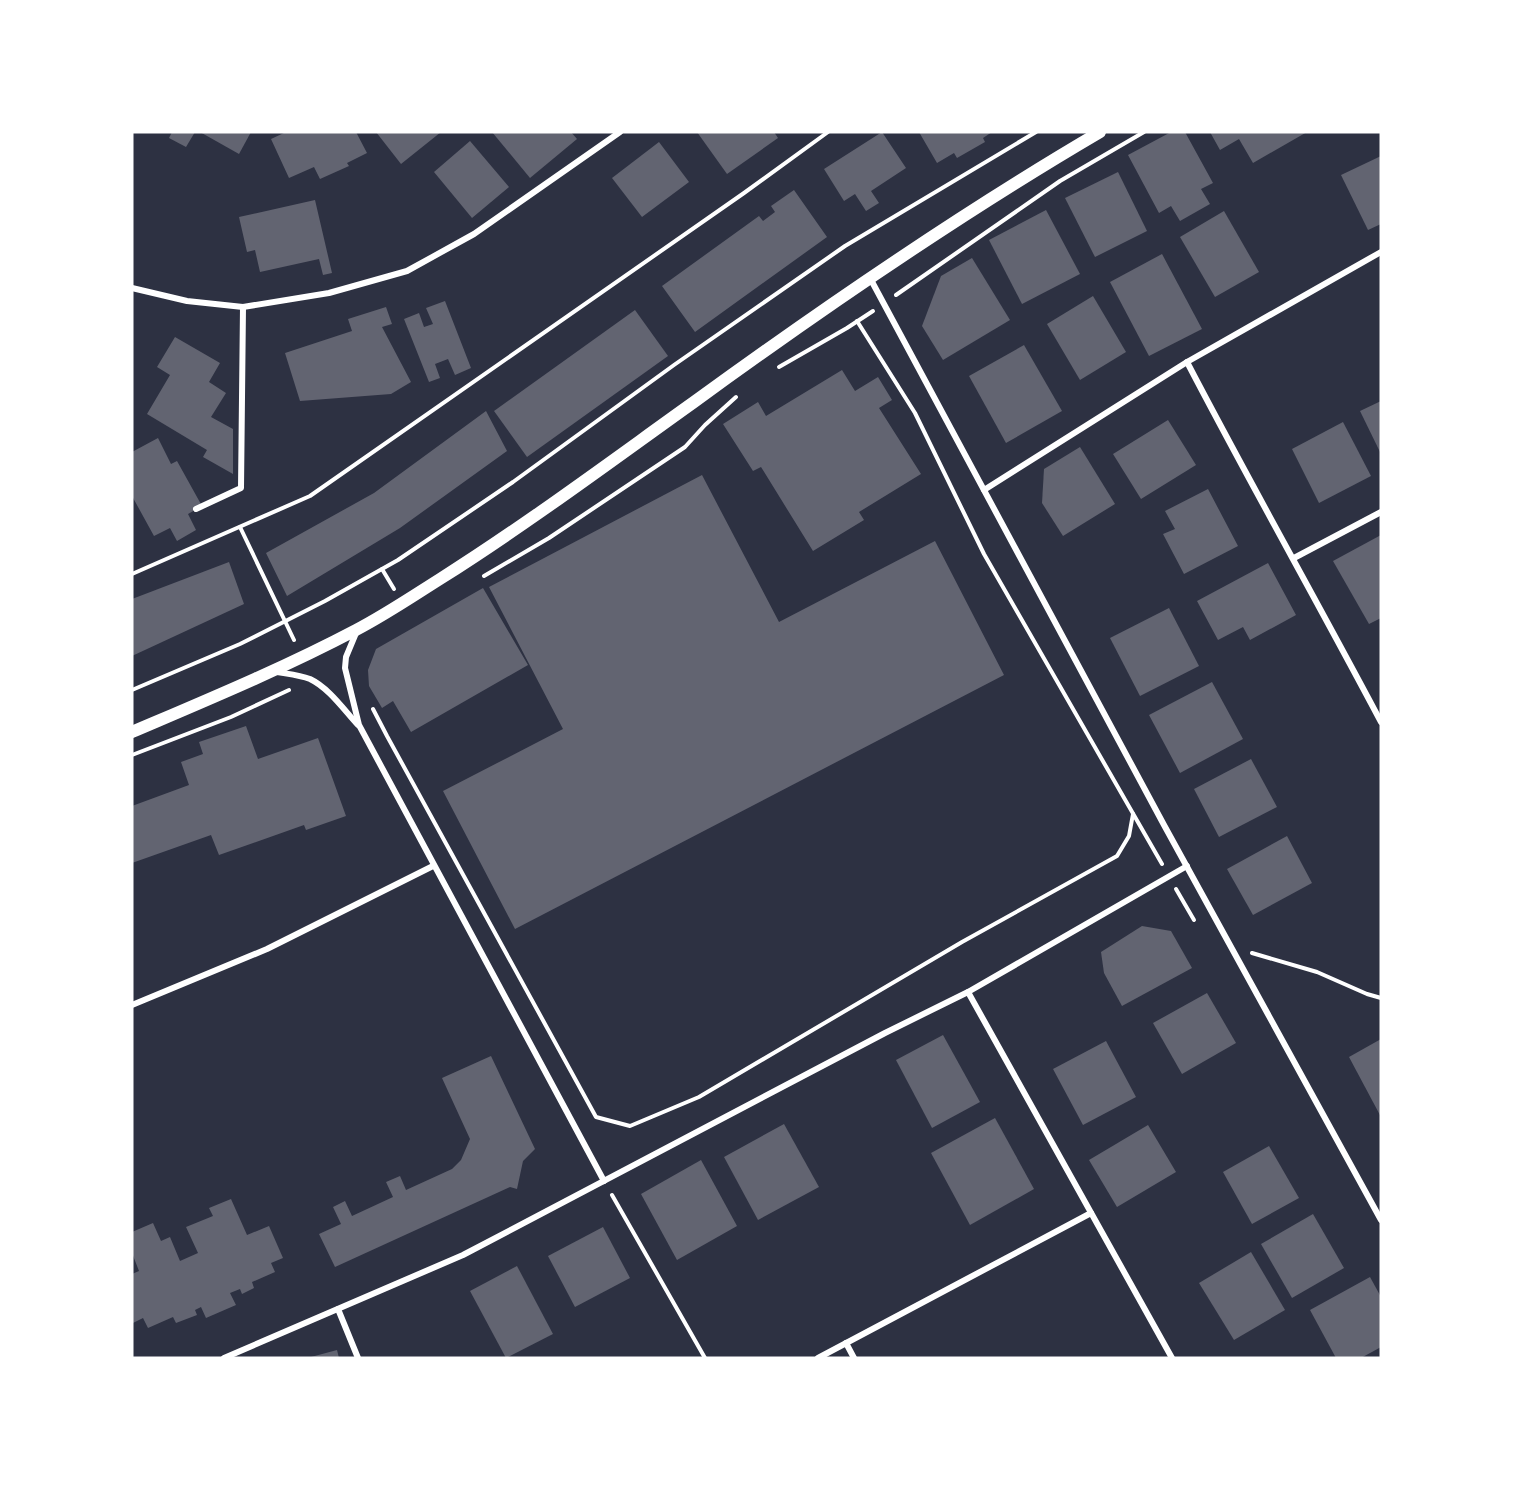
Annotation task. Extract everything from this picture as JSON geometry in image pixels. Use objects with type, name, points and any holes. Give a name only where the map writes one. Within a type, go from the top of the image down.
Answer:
[{"type":"main road","points":[[132,732],[357,629],[461,566],[536,516],[870,277],[985,202],[1100,132]]},
{"type":"street","points":[[132,288],[187,301],[243,307],[329,293],[406,271],[474,234],[617,133]]},
{"type":"street","points":[[984,490],[1187,362],[1381,252]]},
{"type":"street","points":[[870,277],[1187,866],[1381,1220]]},
{"type":"street","points":[[196,508],[241,488],[243,307]]},
{"type":"street","points":[[1187,362],[1381,722]]},
{"type":"street","points":[[1294,558],[1381,512]]},
{"type":"street","points":[[357,629],[346,657],[345,668],[358,726]]},
{"type":"street","points":[[269,671],[298,675],[312,680],[324,689],[358,726],[604,1181]]},
{"type":"street","points":[[132,1005],[267,950],[433,866]]},
{"type":"street","points":[[224,1358],[463,1255],[885,1033],[968,992],[1187,866]]},
{"type":"street","points":[[968,992],[1172,1358]]},
{"type":"street","points":[[818,1358],[1091,1214]]},
{"type":"street","points":[[338,1309],[358,1358]]},
{"type":"street","points":[[846,1343],[854,1358]]},
{"type":"path","points":[[132,574],[310,496],[828,132]]},
{"type":"path","points":[[132,690],[240,644],[398,560],[513,482],[674,365],[845,246],[1036,132]]},
{"type":"path","points":[[857,321],[915,412],[984,554],[1194,920]]},
{"type":"path","points":[[240,527],[301,656]]},
{"type":"path","points":[[372,706],[397,756],[596,1117],[630,1126],[699,1098],[962,942],[1117,856],[1129,836],[1133,814]]},
{"type":"path","points":[[1231,947],[1317,972],[1381,998]]},
{"type":"path","points":[[604,1181],[705,1358]]},
{"type":"building","points":[[172,132],[195,132],[186,147],[169,138]]},
{"type":"building","points":[[200,132],[251,132],[239,154]]},
{"type":"building","points":[[286,132],[356,132],[367,153],[347,163],[349,166],[320,179],[314,167],[289,178],[271,139]]},
{"type":"building","points":[[376,132],[441,132],[401,164]]},
{"type":"building","points":[[492,132],[571,132],[577,139],[530,178]]},
{"type":"building","points":[[697,132],[774,132],[778,138],[727,174]]},
{"type":"building","points":[[882,132],[906,168],[871,191],[879,203],[866,211],[855,194],[844,201],[824,169]]},
{"type":"building","points":[[919,132],[992,132],[983,138],[985,142],[957,158],[954,153],[937,163]]},
{"type":"building","points":[[1171,132],[1185,132],[1213,183],[1201,189],[1210,204],[1180,221],[1171,206],[1159,213],[1128,155]]},
{"type":"building","points":[[1210,132],[1307,132],[1253,163],[1239,139],[1220,150]]},
{"type":"building","points":[[470,141],[509,187],[472,218],[434,172]]},
{"type":"building","points":[[659,142],[689,182],[642,217],[612,178]]},
{"type":"building","points":[[1381,156],[1381,224],[1368,230],[1341,175]]},
{"type":"building","points":[[1118,172],[1147,231],[1095,257],[1065,198]]},
{"type":"building","points":[[794,190],[827,237],[695,332],[662,286],[759,216],[763,221],[775,212],[771,206]]},
{"type":"building","points":[[315,200],[332,273],[323,275],[319,259],[260,272],[255,250],[247,252],[239,217]]},
{"type":"building","points":[[1046,210],[1080,274],[1022,304],[989,240]]},
{"type":"building","points":[[1224,211],[1259,272],[1215,297],[1180,237]]},
{"type":"building","points":[[1162,254],[1202,329],[1149,356],[1110,282]]},
{"type":"building","points":[[972,258],[1010,320],[943,360],[922,326],[941,276]]},
{"type":"building","points":[[1093,296],[1126,352],[1080,380],[1047,324]]},
{"type":"building","points":[[445,301],[471,368],[455,375],[448,359],[435,364],[440,378],[429,382],[404,319],[419,313],[424,327],[433,324],[426,308]]},
{"type":"building","points":[[386,307],[392,324],[382,327],[411,382],[391,394],[300,401],[285,353],[352,331],[348,319]]},
{"type":"building","points":[[635,310],[668,356],[527,457],[494,411]]},
{"type":"building","points":[[175,337],[220,363],[209,382],[226,393],[211,417],[233,429],[233,474],[203,457],[207,450],[147,414],[170,375],[157,367]]},
{"type":"building","points":[[1024,345],[1062,411],[1006,443],[969,376]]},
{"type":"building","points":[[842,370],[855,391],[878,377],[892,400],[879,408],[921,474],[859,512],[864,520],[813,551],[761,467],[753,471],[723,424],[758,402],[766,416]]},
{"type":"building","points":[[1381,401],[1381,454],[1360,411]]},
{"type":"building","points":[[486,411],[507,451],[400,528],[287,596],[266,553],[374,493]]},
{"type":"building","points":[[1168,420],[1196,465],[1141,499],[1113,454]]},
{"type":"building","points":[[1343,422],[1371,476],[1319,503],[1292,449]]},
{"type":"building","points":[[158,438],[171,464],[177,461],[202,506],[188,514],[196,530],[177,541],[170,528],[154,536],[132,496],[132,452]]},
{"type":"building","points":[[1080,447],[1115,504],[1063,536],[1042,503],[1044,469]]},
{"type":"building","points":[[702,475],[779,622],[935,541],[1004,675],[515,929],[443,791],[563,729],[489,587]]},
{"type":"building","points":[[1208,489],[1238,546],[1184,574],[1163,534],[1175,529],[1165,511]]},
{"type":"building","points":[[1381,535],[1381,618],[1369,624],[1333,561]]},
{"type":"building","points":[[229,562],[244,604],[132,656],[132,599]]},
{"type":"building","points":[[1268,563],[1296,615],[1250,640],[1243,627],[1218,640],[1197,601]]},
{"type":"building","points":[[483,588],[528,665],[411,732],[393,701],[382,708],[369,686],[368,670],[376,649]]},
{"type":"building","points":[[1169,608],[1199,666],[1140,696],[1110,638]]},
{"type":"building","points":[[1212,682],[1243,739],[1180,773],[1149,715]]},
{"type":"building","points":[[246,726],[258,759],[318,738],[346,816],[306,830],[304,825],[219,855],[211,835],[132,863],[132,806],[189,785],[181,762],[203,754],[199,742]]},
{"type":"building","points":[[1251,759],[1277,807],[1219,837],[1194,789]]},
{"type":"building","points":[[1287,836],[1312,883],[1253,915],[1227,869]]},
{"type":"building","points":[[1142,926],[1171,931],[1192,968],[1122,1006],[1104,973],[1101,952]]},
{"type":"building","points":[[1207,993],[1236,1043],[1182,1074],[1153,1023]]},
{"type":"building","points":[[943,1035],[980,1102],[932,1128],[896,1060]]},
{"type":"building","points":[[1381,1039],[1381,1117],[1349,1057]]},
{"type":"building","points":[[1106,1041],[1136,1097],[1083,1125],[1053,1069]]},
{"type":"building","points":[[491,1056],[535,1149],[523,1161],[517,1189],[510,1187],[335,1267],[319,1234],[341,1224],[333,1207],[345,1201],[352,1216],[393,1197],[386,1182],[400,1176],[406,1190],[452,1169],[461,1160],[470,1139],[442,1078]]},
{"type":"building","points":[[995,1118],[1034,1189],[970,1225],[931,1153]]},
{"type":"building","points":[[784,1124],[819,1187],[758,1220],[724,1157]]},
{"type":"building","points":[[1148,1125],[1176,1172],[1117,1207],[1089,1160]]},
{"type":"building","points":[[1269,1146],[1299,1198],[1252,1224],[1223,1172]]},
{"type":"building","points":[[701,1160],[737,1226],[677,1260],[641,1194]]},
{"type":"building","points":[[231,1199],[247,1235],[269,1226],[283,1258],[271,1263],[275,1272],[252,1282],[254,1288],[242,1294],[240,1289],[230,1293],[236,1305],[206,1318],[201,1307],[195,1310],[197,1315],[176,1323],[173,1317],[148,1328],[143,1318],[133,1323],[132,1274],[139,1271],[132,1253],[132,1232],[153,1223],[161,1241],[170,1237],[180,1261],[198,1253],[186,1227],[213,1216],[209,1208]]},
{"type":"building","points":[[1313,1214],[1344,1268],[1292,1298],[1261,1244]]},
{"type":"building","points":[[603,1227],[630,1278],[575,1307],[548,1256]]},
{"type":"building","points":[[1251,1252],[1285,1310],[1234,1340],[1199,1283]]},
{"type":"building","points":[[517,1266],[553,1334],[506,1358],[470,1291]]},
{"type":"building","points":[[1370,1277],[1381,1297],[1381,1347],[1361,1358],[1336,1358],[1310,1310]]},
{"type":"building","points":[[337,1350],[339,1358],[311,1358],[311,1357]]}]
